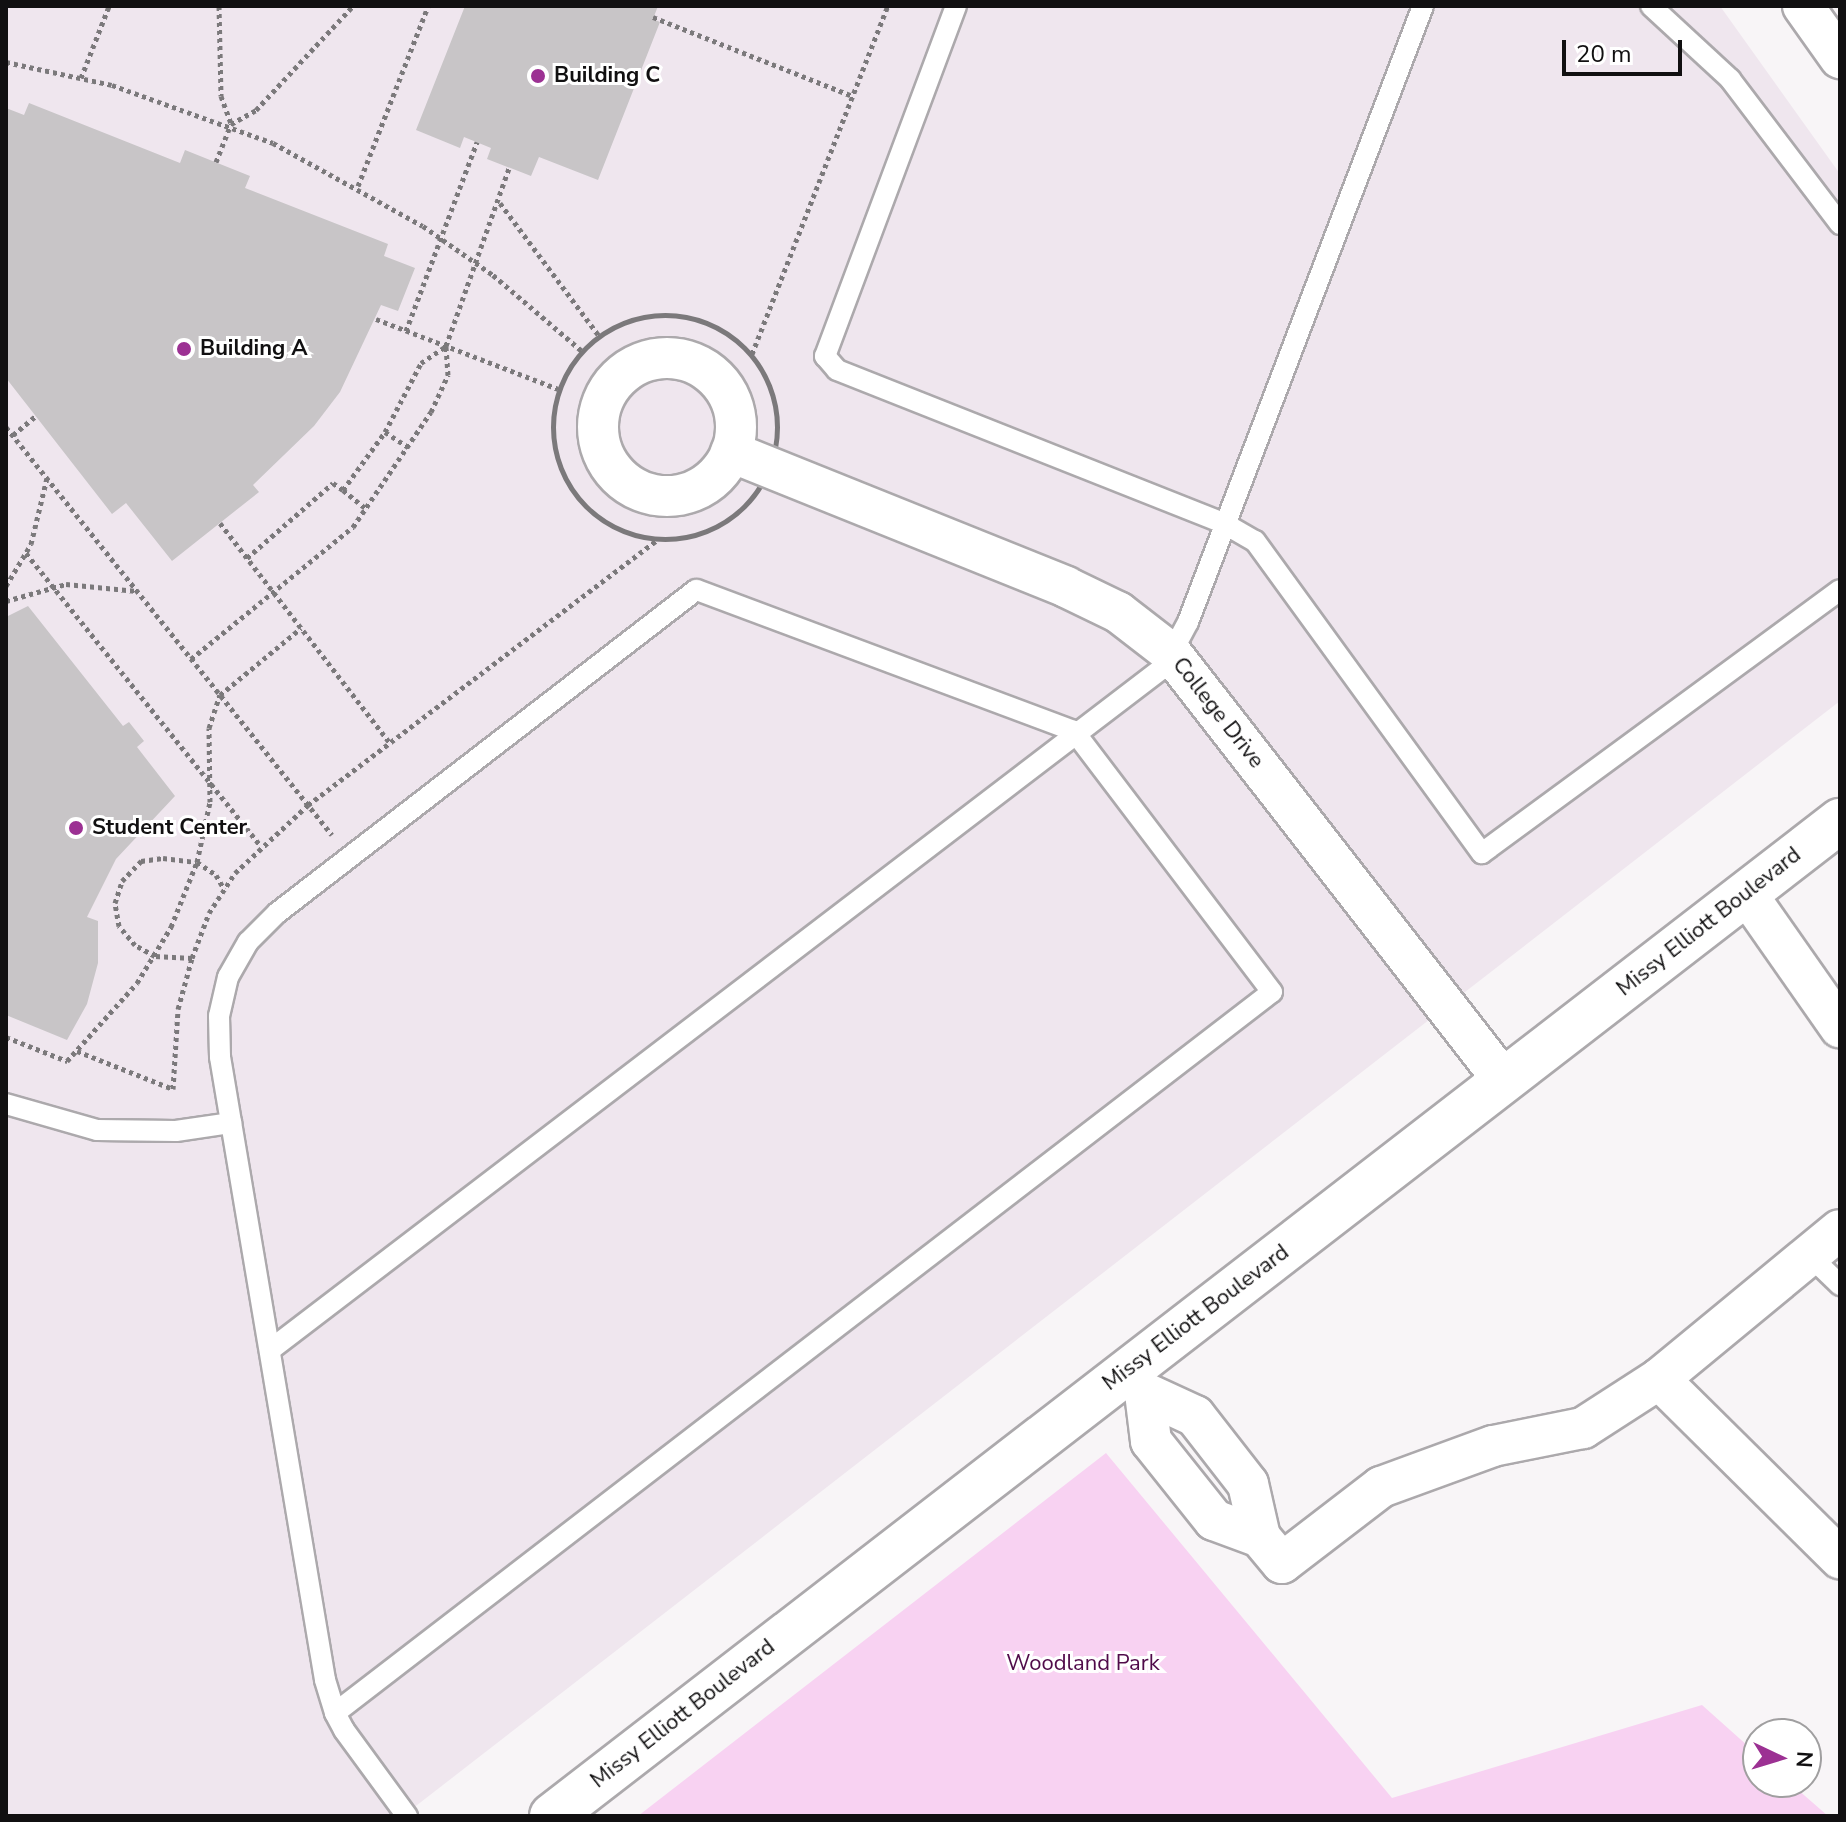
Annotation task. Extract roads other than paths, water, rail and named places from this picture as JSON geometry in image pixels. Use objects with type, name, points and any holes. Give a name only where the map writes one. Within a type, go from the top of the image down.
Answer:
[{"type":"street","name":"College Drive","points":[[731,452],[1066,587],[1118,612],[1171,653],[1504,1081]]},
{"type":"street","name":"Missy Elliott Boulevard","points":[[552,1816],[1137,1381],[1504,1081],[1840,821]]},
{"type":"street","points":[[1746,893],[1840,1027]]},
{"type":"street","points":[[1137,1381],[1195,1416],[1248,1484],[1271,1550],[1381,1487],[1493,1446],[1583,1428],[1659,1379],[1840,1230]]},
{"type":"street","points":[[1659,1379],[1840,1558]]},
{"type":"lane","points":[[956,6],[825,356],[837,370],[1225,524],[1255,541],[1482,853],[1840,590]]},
{"type":"lane","points":[[1651,6],[1730,79],[1840,224]]},
{"type":"lane","points":[[270,1350],[1074,731],[1164,667],[1225,524],[1419,7]]},
{"type":"lane","points":[[335,1713],[1272,992],[1074,731],[696,590],[277,913],[248,942],[228,977],[219,1016],[231,1123],[335,1713],[407,1816]]},
{"type":"lane","points":[[6,1104],[97,1130],[176,1131],[231,1123]]},
{"type":"lane","points":[[1810,1256],[1840,1285]]},
{"type":"place","name":"Building C","points":[[538,76]]},
{"type":"place","name":"Building A","points":[[184,349]]},
{"type":"place","name":"Student Center","points":[[76,828]]},
{"type":"park label","name":"Woodland Park","points":[[1083,1664]]}]
